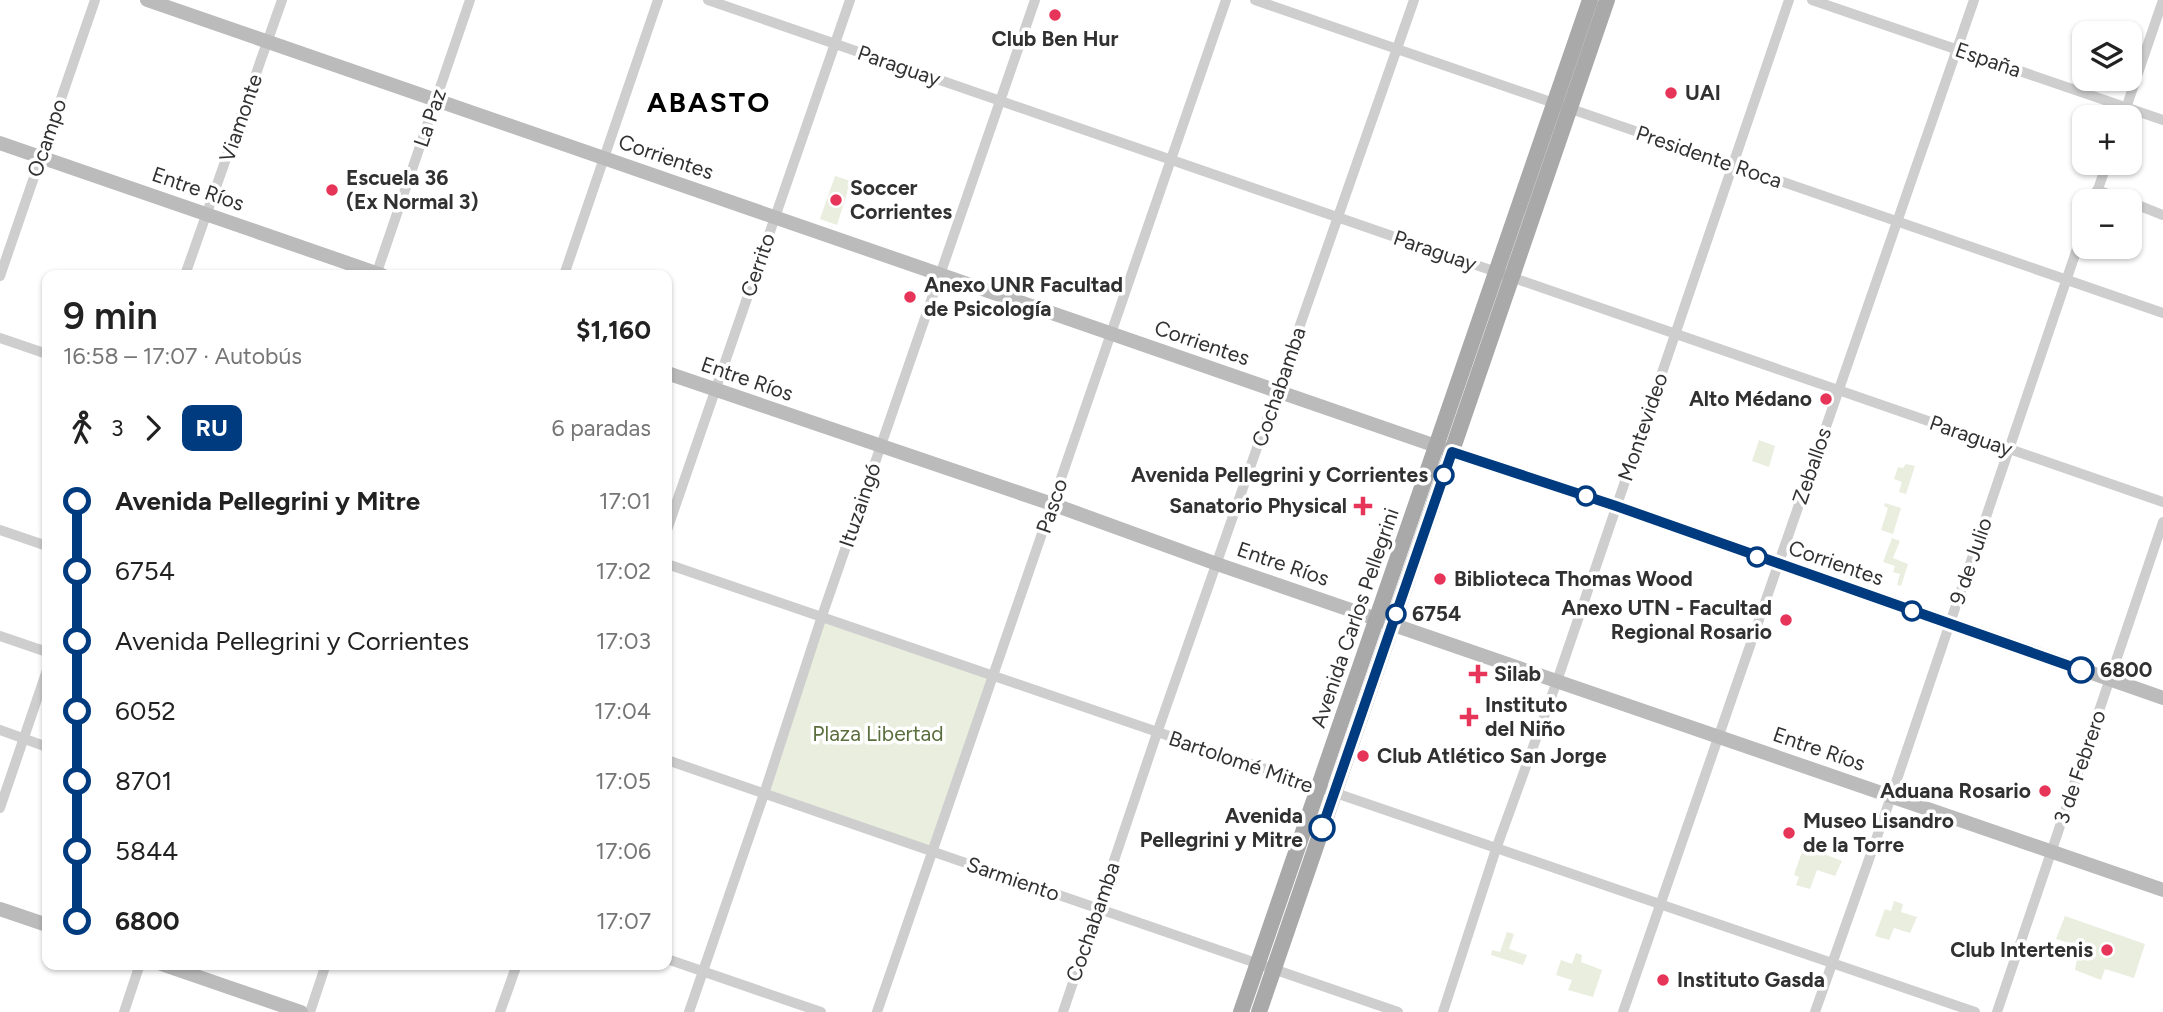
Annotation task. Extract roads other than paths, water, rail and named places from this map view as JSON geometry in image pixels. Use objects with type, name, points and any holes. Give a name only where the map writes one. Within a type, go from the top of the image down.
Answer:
[{"type":"main road","name":"Corrientes","points":[[147,0],[1444,449],[1616,506],[2163,698]]},
{"type":"main road","name":"Avenida Carlos Pellegrini","points":[[1562,106],[1590,0]]},
{"type":"main road","name":"Avenida Carlos Pellegrini","points":[[1241,1012],[1265,967],[1562,106],[1607,0]]},
{"type":"main road","name":"Entre Ríos","points":[[0,143],[367,270]]},
{"type":"main road","name":"Entre Ríos","points":[[672,375],[2163,890]]},
{"type":"main road","points":[[0,909],[42,923]]},
{"type":"main road","name":"Avenida Carlos Pellegrini","points":[[1259,1012],[1265,967]]},
{"type":"main road","points":[[178,970],[301,1012]]},
{"type":"street","name":"Ocampo","points":[[0,276],[94,0]]},
{"type":"street","name":"Viamonte","points":[[187,270],[282,0]]},
{"type":"street","name":"La Paz","points":[[379,270],[470,0]]},
{"type":"street","points":[[566,270],[658,0]]},
{"type":"street","name":"Paraguay","points":[[708,0],[2163,502]]},
{"type":"street","name":"Cerrito","points":[[672,515],[850,0]]},
{"type":"street","name":"Ituzaingó","points":[[689,1012],[822,616],[1035,0]]},
{"type":"street","name":"Pasco","points":[[877,1012],[1226,0]]},
{"type":"street","name":"Presidente Roca","points":[[1255,0],[2163,313]]},
{"type":"street","name":"Cochabamba","points":[[1063,1012],[1157,733],[1414,0]]},
{"type":"street","name":"Montevideo","points":[[1443,1012],[1496,849],[1557,681],[1789,0]]},
{"type":"street","name":"España","points":[[1812,0],[1957,50],[2103,105]]},
{"type":"street","name":"Zeballos","points":[[1623,1012],[1974,0]]},
{"type":"street","points":[[2127,105],[2163,0]]},
{"type":"street","name":"España","points":[[2142,117],[2163,121]]},
{"type":"street","points":[[2142,207],[2163,215]]},
{"type":"street","name":"9 de Julio","points":[[1815,1012],[2074,259]]},
{"type":"street","points":[[0,338],[42,352]]},
{"type":"street","name":"3 de Febrero","points":[[1997,1012],[2163,522]]},
{"type":"street","points":[[0,530],[42,544]]},
{"type":"street","name":"Bartolomé Mitre","points":[[672,566],[1975,1012]]},
{"type":"street","points":[[0,636],[42,650]]},
{"type":"street","points":[[0,808],[42,685]]},
{"type":"street","points":[[0,730],[42,745]]},
{"type":"street","name":"Sarmiento","points":[[672,762],[1398,1012]]},
{"type":"street","points":[[672,961],[821,1012]]},
{"type":"street","points":[[124,1012],[138,970]]},
{"type":"street","points":[[310,1012],[324,970]]},
{"type":"street","points":[[500,1012],[515,970]]},
{"type":"place","name":"Club Ben Hur","points":[[1055,15]]},
{"type":"place","name":"UAI","points":[[1671,93]]},
{"type":"place","name":"Escuela 36 (Ex Normal 3)","points":[[332,190]]},
{"type":"place","name":"Soccer Corrientes","points":[[836,200]]},
{"type":"place","name":"Anexo UNR Facultad de Psicología","points":[[910,297]]},
{"type":"place","name":"Alto Médano","points":[[1826,399]]},
{"type":"place","name":"Avenida Pellegrini y Corrientes","points":[[1444,475]]},
{"type":"place","name":"Sanatorio Physical","points":[[1363,506]]},
{"type":"place","name":"Biblioteca Thomas Wood","points":[[1440,579]]},
{"type":"place","name":"6754","points":[[1396,614]]},
{"type":"place","name":"Anexo UTN - Facultad Regional Rosario","points":[[1786,620]]},
{"type":"place","name":"6800","points":[[2081,670]]},
{"type":"place","name":"Silab","points":[[1478,674]]},
{"type":"place","name":"Instituto del Niño","points":[[1469,717]]},
{"type":"place","name":"Club Atlético San Jorge","points":[[1363,756]]},
{"type":"place","name":"Aduana Rosario","points":[[2045,791]]},
{"type":"place","name":"Avenida Pellegrini y Mitre","points":[[1322,828]]},
{"type":"place","name":"Museo Lisandro de la Torre","points":[[1789,833]]},
{"type":"place","name":"Club Intertenis","points":[[2107,950]]},
{"type":"place","name":"Instituto Gasda","points":[[1663,980]]},
{"type":"district","name":"ABASTO","points":[[709,102]]},
{"type":"park label","name":"Plaza Libertad","points":[[878,734]]}]
